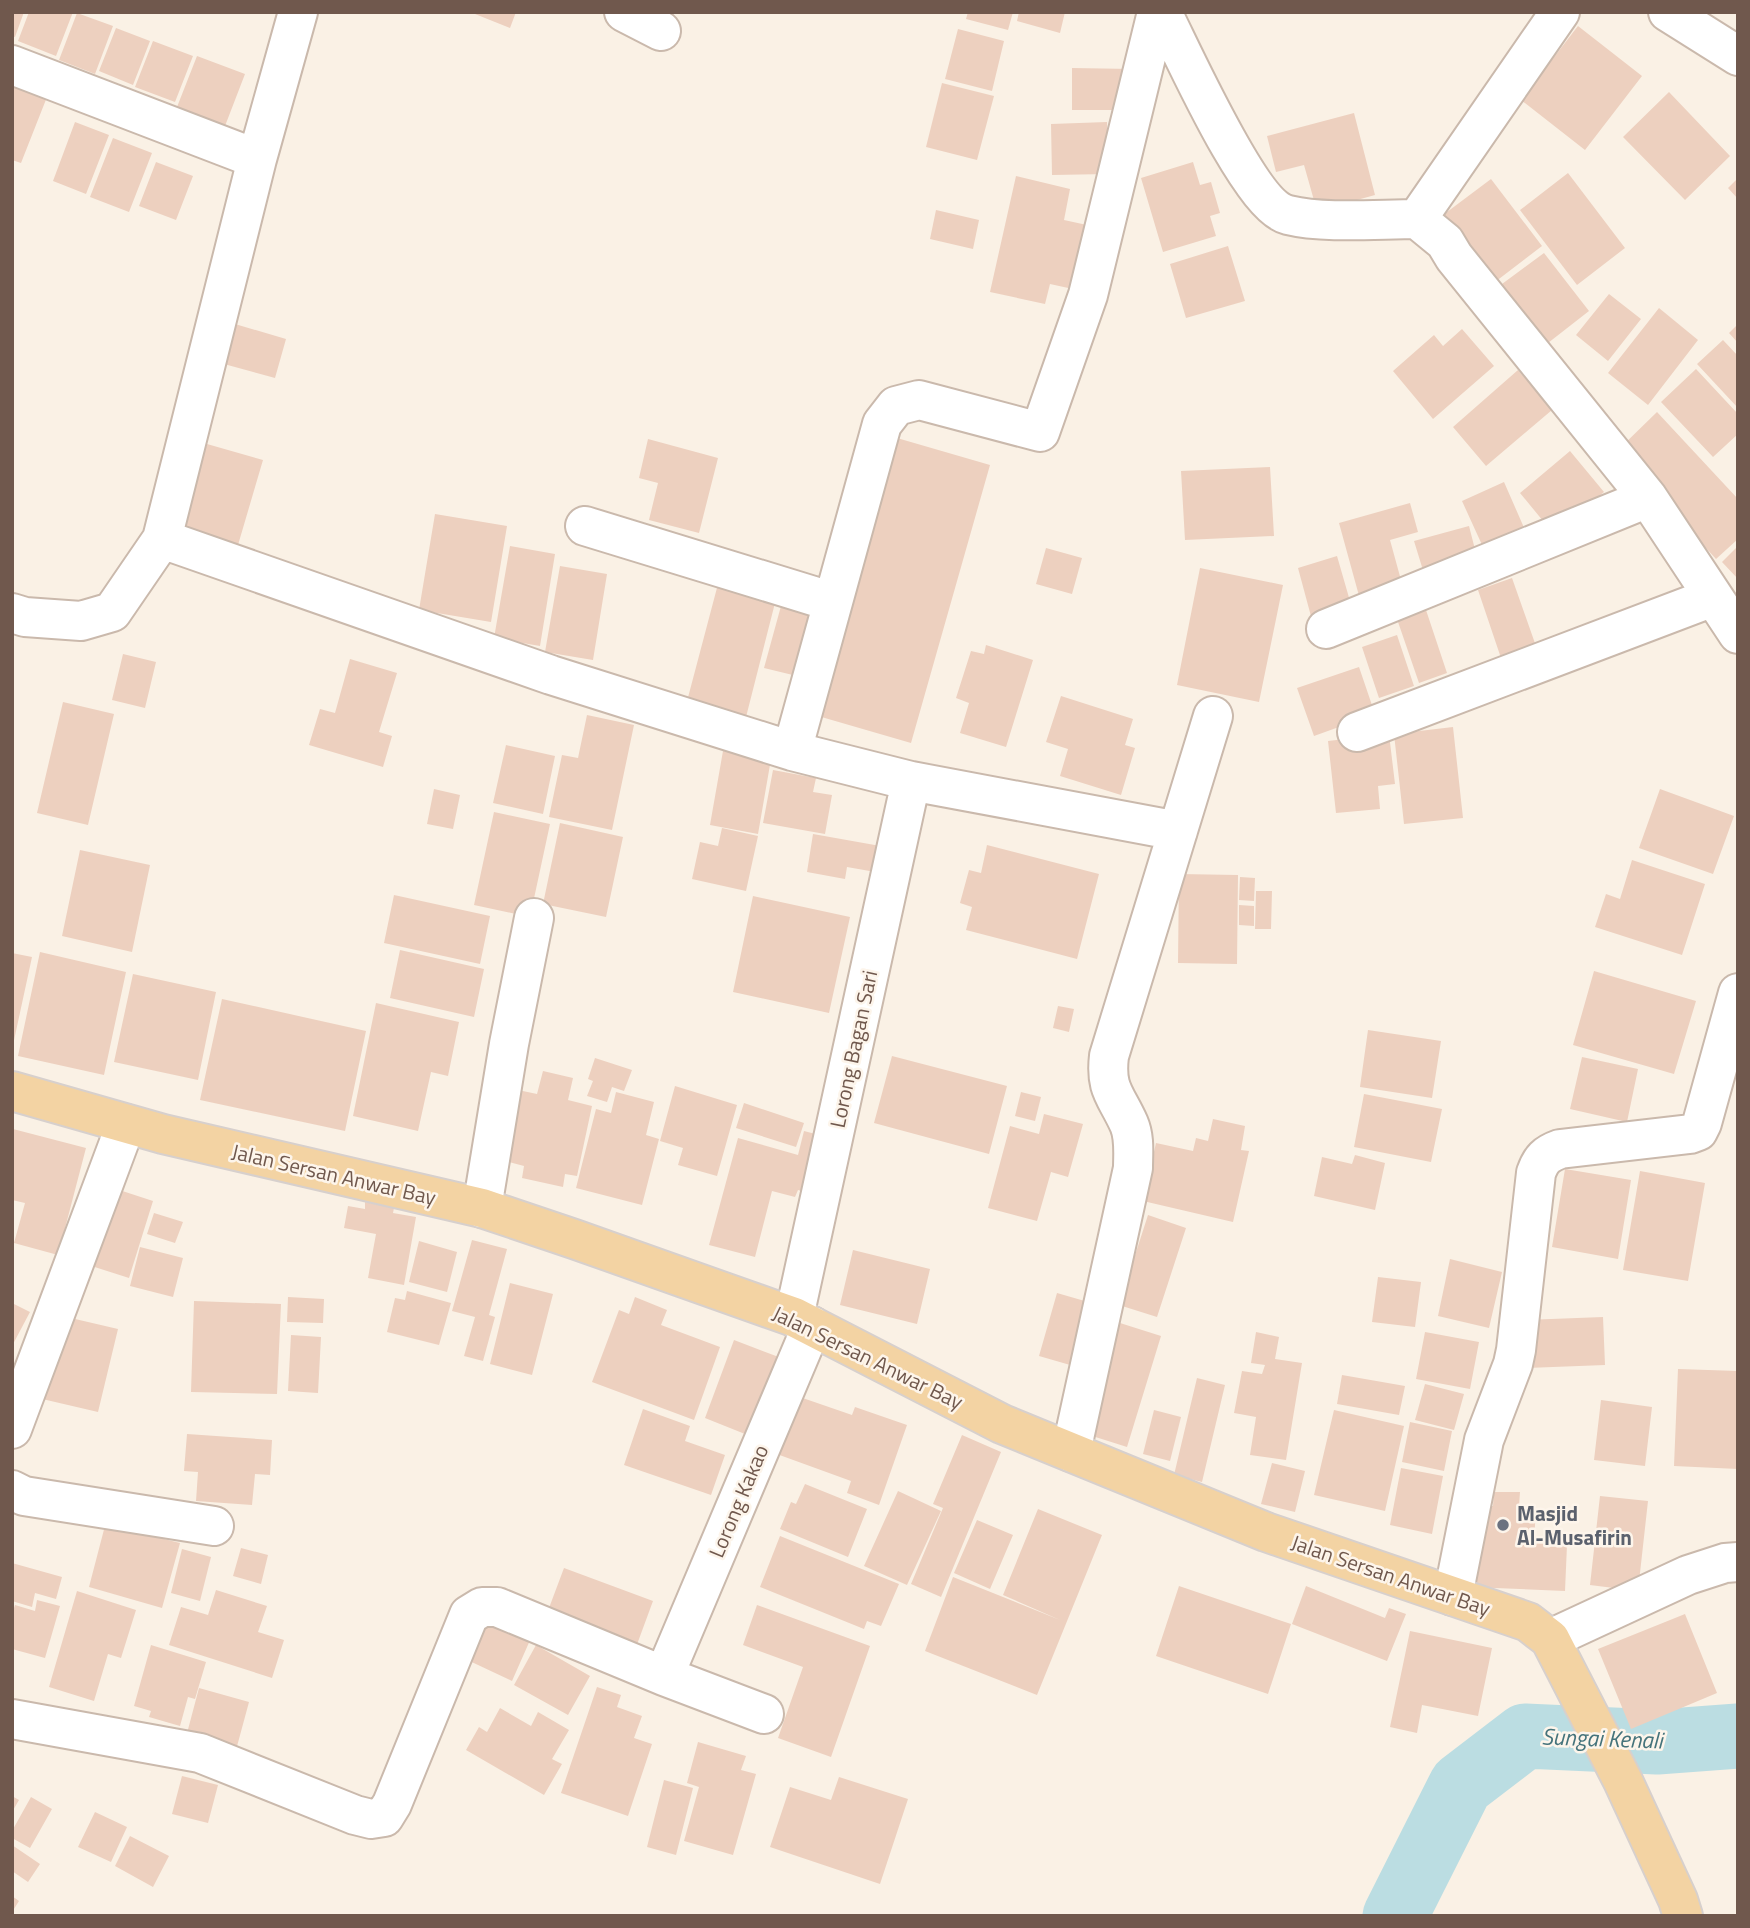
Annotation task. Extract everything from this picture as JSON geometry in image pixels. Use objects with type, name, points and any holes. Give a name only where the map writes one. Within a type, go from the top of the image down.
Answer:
[{"type":"main road","name":"Jalan Sersan Anwar Bay","points":[[12,1091],[163,1134],[482,1208],[803,1321],[1002,1424],[1266,1532],[1528,1622],[1554,1648],[1623,1781],[1683,1916]]},
{"type":"street","points":[[12,613],[25,617],[81,621],[112,612],[162,539],[257,159],[298,12]]},
{"type":"street","points":[[624,12],[661,31]]},
{"type":"street","points":[[1159,12],[1241,166],[1267,199],[1285,215],[1315,219],[1417,219],[1445,242],[1454,257],[1648,498],[1738,635]]},
{"type":"street","points":[[792,751],[881,424],[896,406],[919,400],[1040,432],[1088,295],[1159,12]]},
{"type":"street","points":[[1417,219],[1560,12]]},
{"type":"street","points":[[1668,12],[1738,56]]},
{"type":"street","points":[[12,65],[257,159]]},
{"type":"street","points":[[1326,629],[1648,498]]},
{"type":"street","points":[[585,526],[833,602]]},
{"type":"street","points":[[162,539],[551,675],[792,751],[911,781],[1178,831]]},
{"type":"street","points":[[1357,732],[1713,597]]},
{"type":"street","points":[[1071,1452],[1133,1168],[1133,1141],[1129,1125],[1109,1087],[1109,1056],[1213,716]]},
{"type":"street","name":"Lorong Bagan Sari","points":[[803,1321],[911,781]]},
{"type":"street","points":[[482,1208],[509,1044],[534,918]]},
{"type":"street","points":[[1453,1596],[1484,1440],[1513,1364],[1519,1332],[1536,1173],[1541,1160],[1560,1149],[1698,1131],[1738,993]]},
{"type":"street","points":[[12,1429],[126,1124]]},
{"type":"street","name":"Lorong Kakao","points":[[664,1676],[803,1321]]},
{"type":"street","points":[[12,1490],[24,1496],[214,1526]]},
{"type":"street","points":[[1554,1648],[1688,1575],[1725,1563],[1738,1562]]},
{"type":"street","points":[[12,1718],[200,1753],[355,1815],[371,1819],[384,1817],[392,1804],[469,1615],[482,1607],[497,1607],[764,1714]]},
{"type":"building","points":[[12,12],[24,12],[15,37],[12,36]]},
{"type":"building","points":[[29,12],[73,12],[56,56],[18,41]]},
{"type":"building","points":[[470,12],[516,12],[510,28]]},
{"type":"building","points":[[968,12],[1013,12],[1008,30],[966,19]]},
{"type":"building","points":[[1019,12],[1065,12],[1060,33],[1017,21]]},
{"type":"building","points":[[77,13],[113,26],[95,74],[59,60]]},
{"type":"building","points":[[1578,26],[1642,76],[1585,150],[1521,100]]},
{"type":"building","points":[[116,28],[150,41],[133,85],[99,71]]},
{"type":"building","points":[[958,29],[1004,41],[992,91],[945,79]]},
{"type":"building","points":[[153,41],[193,56],[175,102],[135,87]]},
{"type":"building","points":[[197,56],[245,74],[225,126],[177,107]]},
{"type":"building","points":[[1072,68],[1133,69],[1132,110],[1072,110]]},
{"type":"building","points":[[12,83],[47,97],[21,163],[12,160]]},
{"type":"building","points":[[942,83],[994,96],[977,160],[926,147]]},
{"type":"building","points":[[1669,92],[1730,156],[1685,200],[1623,137]]},
{"type":"building","points":[[1354,113],[1375,195],[1317,211],[1304,165],[1276,172],[1267,136]]},
{"type":"building","points":[[75,122],[109,135],[86,194],[53,181]]},
{"type":"building","points":[[1107,122],[1108,174],[1052,175],[1051,124]]},
{"type":"building","points":[[113,138],[152,153],[129,212],[90,197]]},
{"type":"building","points":[[156,162],[193,176],[176,220],[139,206]]},
{"type":"building","points":[[1193,162],[1200,185],[1211,182],[1220,213],[1210,216],[1216,236],[1163,252],[1141,178]]},
{"type":"building","points":[[1568,173],[1625,248],[1577,285],[1520,210]]},
{"type":"building","points":[[1016,176],[1070,189],[1064,220],[1096,227],[1082,291],[1050,284],[1045,304],[990,292]]},
{"type":"building","points":[[1738,178],[1738,199],[1728,188]]},
{"type":"building","points":[[1491,179],[1542,246],[1495,282],[1443,215]]},
{"type":"building","points":[[936,210],[979,220],[973,249],[930,239]]},
{"type":"building","points":[[1228,246],[1245,301],[1186,318],[1170,264]]},
{"type":"building","points":[[1544,253],[1589,311],[1548,343],[1502,284]]},
{"type":"building","points":[[1609,294],[1641,319],[1608,361],[1576,335]]},
{"type":"building","points":[[1659,308],[1698,340],[1648,405],[1608,373]]},
{"type":"building","points":[[235,324],[286,339],[275,378],[224,364]]},
{"type":"building","points":[[1738,324],[1738,343],[1729,333]]},
{"type":"building","points":[[1462,329],[1494,366],[1433,419],[1393,371],[1434,335],[1443,346]]},
{"type":"building","points":[[1723,340],[1738,356],[1738,408],[1697,364]]},
{"type":"building","points":[[1696,369],[1738,414],[1738,434],[1713,457],[1661,402]]},
{"type":"building","points":[[1518,370],[1552,410],[1486,466],[1453,427]]},
{"type":"building","points":[[1657,412],[1738,499],[1738,539],[1716,559],[1617,451]]},
{"type":"building","points":[[897,438],[990,465],[911,743],[818,716]]},
{"type":"building","points":[[648,439],[718,458],[699,533],[649,520],[658,483],[639,478]]},
{"type":"building","points":[[207,444],[263,460],[238,545],[182,529]]},
{"type":"building","points":[[1570,451],[1604,492],[1553,533],[1520,493]]},
{"type":"building","points":[[1270,467],[1274,536],[1185,540],[1181,471]]},
{"type":"building","points":[[1504,482],[1529,539],[1488,558],[1462,501]]},
{"type":"building","points":[[1410,503],[1418,532],[1390,540],[1404,591],[1361,603],[1339,523]]},
{"type":"building","points":[[435,514],[507,526],[491,622],[419,610]]},
{"type":"building","points":[[1469,526],[1479,565],[1426,580],[1414,541]]},
{"type":"building","points":[[510,546],[555,554],[540,646],[494,638]]},
{"type":"building","points":[[1738,546],[1738,579],[1722,562]]},
{"type":"building","points":[[1046,548],[1082,558],[1072,594],[1036,584]]},
{"type":"building","points":[[1337,556],[1352,608],[1312,620],[1298,568]]},
{"type":"building","points":[[560,566],[607,574],[593,660],[545,652]]},
{"type":"building","points":[[1200,568],[1283,585],[1259,702],[1177,685]]},
{"type":"building","points":[[1512,578],[1537,649],[1502,661],[1478,590]]},
{"type":"building","points":[[718,584],[776,599],[745,721],[686,705]]},
{"type":"building","points":[[781,606],[816,616],[801,677],[764,668]]},
{"type":"building","points":[[1426,610],[1447,673],[1419,683],[1397,619]]},
{"type":"building","points":[[1397,635],[1414,686],[1379,698],[1362,647]]},
{"type":"building","points":[[986,645],[1033,660],[1006,747],[960,733],[969,703],[956,698],[971,651],[984,654]]},
{"type":"building","points":[[123,654],[156,662],[145,708],[112,700]]},
{"type":"building","points":[[350,659],[397,673],[379,732],[392,736],[383,767],[309,745],[320,709],[335,713]]},
{"type":"building","points":[[1359,667],[1375,714],[1314,736],[1297,688]]},
{"type":"building","points":[[1061,696],[1133,719],[1125,745],[1135,748],[1121,795],[1060,776],[1068,749],[1046,742]]},
{"type":"building","points":[[63,702],[114,714],[88,825],[37,813]]},
{"type":"building","points":[[587,715],[634,725],[612,830],[549,817],[562,755],[578,758]]},
{"type":"building","points":[[1453,727],[1463,818],[1404,824],[1394,734]]},
{"type":"building","points":[[1389,734],[1395,784],[1378,786],[1380,809],[1336,813],[1328,741]]},
{"type":"building","points":[[506,745],[555,756],[543,814],[493,803]]},
{"type":"building","points":[[723,751],[771,759],[758,834],[710,825]]},
{"type":"building","points":[[773,770],[816,778],[813,792],[832,795],[825,834],[763,823]]},
{"type":"building","points":[[434,789],[460,795],[453,829],[427,824]]},
{"type":"building","points":[[1660,789],[1734,816],[1713,874],[1639,848]]},
{"type":"building","points":[[494,812],[550,824],[530,917],[474,905]]},
{"type":"building","points":[[560,823],[623,837],[606,917],[543,904]]},
{"type":"building","points":[[722,828],[758,836],[746,891],[692,879],[700,842],[718,846]]},
{"type":"building","points":[[813,834],[886,847],[881,873],[847,867],[845,879],[807,872]]},
{"type":"building","points":[[987,845],[1099,874],[1077,959],[966,930],[972,907],[960,903],[969,870],[981,873]]},
{"type":"building","points":[[80,850],[150,865],[132,952],[62,936]]},
{"type":"building","points":[[1632,860],[1705,884],[1682,955],[1595,927],[1606,894],[1620,899]]},
{"type":"building","points":[[1179,874],[1238,875],[1237,964],[1178,963]]},
{"type":"building","points":[[1240,877],[1255,878],[1254,901],[1239,900]]},
{"type":"building","points":[[1256,891],[1272,891],[1271,929],[1255,929]]},
{"type":"building","points":[[394,895],[490,916],[480,964],[384,943]]},
{"type":"building","points":[[753,896],[850,917],[829,1013],[733,992]]},
{"type":"building","points":[[1239,905],[1254,906],[1254,926],[1239,925]]},
{"type":"building","points":[[400,950],[484,969],[474,1017],[390,998]]},
{"type":"building","points":[[40,952],[126,972],[104,1075],[18,1056]]},
{"type":"building","points":[[12,953],[32,957],[13,1045],[12,1045]]},
{"type":"building","points":[[1594,971],[1696,1001],[1674,1074],[1573,1045]]},
{"type":"building","points":[[133,974],[216,992],[198,1080],[114,1062]]},
{"type":"building","points":[[222,999],[366,1031],[345,1131],[200,1100]]},
{"type":"building","points":[[376,1003],[459,1022],[448,1076],[431,1072],[418,1131],[353,1116]]},
{"type":"building","points":[[1058,1006],[1074,1009],[1069,1032],[1053,1028]]},
{"type":"building","points":[[1368,1030],[1441,1041],[1432,1098],[1360,1087]]},
{"type":"building","points":[[892,1056],[1007,1086],[989,1154],[874,1123]]},
{"type":"building","points":[[1582,1057],[1638,1069],[1627,1122],[1570,1109]]},
{"type":"building","points":[[595,1058],[632,1070],[624,1091],[612,1087],[607,1102],[587,1096],[593,1081],[588,1079]]},
{"type":"building","points":[[543,1071],[573,1078],[568,1100],[592,1106],[577,1176],[565,1174],[563,1187],[522,1178],[524,1166],[502,1160],[518,1090],[537,1094]]},
{"type":"building","points":[[675,1086],[737,1105],[717,1176],[678,1165],[683,1148],[660,1141]]},
{"type":"building","points":[[616,1092],[654,1102],[646,1135],[659,1139],[642,1205],[576,1188],[596,1109],[611,1113]]},
{"type":"building","points":[[1021,1092],[1041,1097],[1035,1121],[1015,1116]]},
{"type":"building","points":[[1364,1094],[1442,1109],[1431,1162],[1354,1147]]},
{"type":"building","points":[[744,1103],[804,1123],[796,1147],[736,1128]]},
{"type":"building","points":[[1044,1114],[1083,1124],[1068,1177],[1051,1172],[1037,1221],[988,1208],[1010,1126],[1039,1134]]},
{"type":"building","points":[[1213,1119],[1245,1126],[1241,1150],[1249,1151],[1233,1222],[1143,1201],[1156,1143],[1193,1151],[1196,1138],[1208,1141]]},
{"type":"building","points":[[13,1129],[86,1148],[58,1255],[14,1243],[25,1203],[12,1200]]},
{"type":"building","points":[[804,1131],[827,1137],[811,1194],[798,1190],[795,1197],[772,1191],[755,1257],[709,1245],[738,1138],[798,1155]]},
{"type":"building","points":[[1355,1155],[1385,1163],[1375,1210],[1314,1196],[1322,1157],[1352,1164]]},
{"type":"building","points":[[1565,1169],[1631,1180],[1618,1259],[1552,1247]]},
{"type":"building","points":[[1640,1171],[1705,1183],[1688,1281],[1623,1270]]},
{"type":"building","points":[[104,1185],[153,1201],[129,1278],[79,1262]]},
{"type":"building","points":[[365,1202],[394,1208],[393,1213],[416,1217],[404,1285],[368,1278],[376,1234],[344,1228],[348,1206],[365,1209]]},
{"type":"building","points":[[154,1213],[183,1222],[175,1243],[147,1234]]},
{"type":"building","points":[[1148,1215],[1186,1228],[1157,1317],[1119,1305]]},
{"type":"building","points":[[472,1240],[507,1249],[489,1315],[495,1317],[483,1361],[464,1356],[475,1317],[452,1311]]},
{"type":"building","points":[[419,1241],[457,1252],[447,1292],[409,1282]]},
{"type":"building","points":[[140,1247],[183,1258],[173,1297],[130,1286]]},
{"type":"building","points":[[853,1250],[930,1269],[917,1324],[840,1305]]},
{"type":"building","points":[[1450,1259],[1502,1272],[1489,1328],[1438,1316]]},
{"type":"building","points":[[1378,1277],[1421,1282],[1415,1327],[1372,1322]]},
{"type":"building","points":[[510,1283],[553,1294],[532,1375],[490,1364]]},
{"type":"building","points":[[407,1291],[451,1303],[439,1345],[387,1332],[395,1298],[405,1300]]},
{"type":"building","points":[[1057,1293],[1102,1306],[1084,1369],[1039,1356]]},
{"type":"building","points":[[288,1297],[324,1299],[323,1323],[287,1322]]},
{"type":"building","points":[[635,1297],[667,1310],[661,1325],[720,1347],[694,1420],[592,1382],[619,1310],[629,1314]]},
{"type":"building","points":[[194,1301],[281,1304],[277,1394],[191,1392]]},
{"type":"building","points":[[12,1303],[30,1312],[12,1346]]},
{"type":"building","points":[[58,1315],[118,1329],[98,1412],[38,1398]]},
{"type":"building","points":[[1603,1317],[1605,1365],[1527,1368],[1525,1320]]},
{"type":"building","points":[[1120,1323],[1161,1336],[1127,1447],[1086,1434]]},
{"type":"building","points":[[1256,1332],[1279,1337],[1275,1359],[1302,1363],[1286,1460],[1250,1455],[1256,1417],[1234,1413],[1242,1371],[1262,1374],[1265,1365],[1251,1363]]},
{"type":"building","points":[[1425,1332],[1479,1342],[1470,1389],[1416,1379]]},
{"type":"building","points":[[291,1335],[321,1337],[318,1393],[288,1391]]},
{"type":"building","points":[[734,1340],[784,1359],[755,1438],[705,1418]]},
{"type":"building","points":[[1678,1369],[1738,1371],[1738,1469],[1674,1466]]},
{"type":"building","points":[[1342,1375],[1405,1386],[1399,1415],[1337,1404]]},
{"type":"building","points":[[1197,1378],[1225,1385],[1202,1482],[1174,1475]]},
{"type":"building","points":[[1425,1384],[1464,1394],[1454,1430],[1415,1420]]},
{"type":"building","points":[[794,1395],[852,1415],[855,1407],[907,1425],[879,1505],[847,1493],[851,1481],[774,1453]]},
{"type":"building","points":[[1601,1400],[1652,1407],[1645,1466],[1594,1460]]},
{"type":"building","points":[[643,1409],[690,1426],[685,1441],[725,1455],[711,1495],[624,1465]]},
{"type":"building","points":[[1154,1410],[1181,1417],[1170,1461],[1143,1454]]},
{"type":"building","points":[[1334,1410],[1404,1426],[1385,1511],[1314,1495]]},
{"type":"building","points":[[1410,1422],[1452,1431],[1444,1471],[1402,1462]]},
{"type":"building","points":[[187,1434],[272,1440],[270,1475],[255,1474],[252,1505],[196,1501],[198,1472],[184,1471]]},
{"type":"building","points":[[962,1435],[1001,1452],[941,1597],[911,1584],[943,1508],[933,1504]]},
{"type":"building","points":[[1272,1463],[1305,1471],[1295,1512],[1261,1504]]},
{"type":"building","points":[[1401,1468],[1443,1476],[1432,1534],[1390,1525]]},
{"type":"building","points":[[805,1484],[867,1509],[848,1557],[780,1529],[791,1502],[796,1504]]},
{"type":"building","points":[[898,1491],[941,1511],[907,1585],[864,1566]]},
{"type":"building","name":"Masjid Al-Musafirin","points":[[1494,1492],[1520,1492],[1519,1506],[1536,1507],[1534,1543],[1567,1545],[1565,1591],[1470,1587],[1473,1505],[1493,1506]]},
{"type":"building","points":[[1600,1496],[1648,1501],[1638,1591],[1590,1585]]},
{"type":"building","points":[[1038,1509],[1102,1535],[1037,1695],[925,1651],[953,1577],[1060,1620],[1003,1595]]},
{"type":"building","points":[[107,1518],[168,1527],[164,1539],[180,1543],[162,1608],[89,1587]]},
{"type":"building","points":[[977,1520],[1013,1535],[990,1589],[954,1573]]},
{"type":"building","points":[[780,1536],[899,1584],[881,1626],[867,1621],[864,1629],[760,1587]]},
{"type":"building","points":[[241,1548],[268,1555],[261,1584],[233,1576]]},
{"type":"building","points":[[182,1549],[211,1557],[200,1601],[171,1593]]},
{"type":"building","points":[[12,1563],[62,1577],[56,1599],[35,1593],[32,1607],[12,1601]]},
{"type":"building","points":[[564,1568],[653,1601],[632,1658],[543,1624]]},
{"type":"building","points":[[1179,1586],[1291,1624],[1268,1694],[1156,1656]]},
{"type":"building","points":[[1306,1586],[1385,1618],[1389,1608],[1406,1614],[1387,1661],[1292,1624]]},
{"type":"building","points":[[216,1590],[267,1606],[258,1632],[284,1640],[272,1678],[169,1645],[181,1607],[208,1615]]},
{"type":"building","points":[[77,1591],[136,1610],[121,1658],[108,1654],[94,1701],[49,1687]]},
{"type":"building","points":[[37,1600],[60,1606],[45,1658],[12,1649],[12,1614],[15,1605],[35,1611]]},
{"type":"building","points":[[757,1605],[870,1646],[831,1757],[778,1738],[803,1667],[743,1645]]},
{"type":"building","points":[[480,1614],[531,1638],[512,1681],[461,1657]]},
{"type":"building","points":[[1685,1614],[1717,1693],[1631,1729],[1598,1649]]},
{"type":"building","points":[[1410,1631],[1492,1648],[1478,1716],[1422,1705],[1417,1733],[1390,1727]]},
{"type":"building","points":[[151,1645],[206,1662],[195,1699],[188,1697],[180,1726],[149,1717],[151,1711],[134,1706]]},
{"type":"building","points":[[536,1645],[590,1676],[568,1715],[514,1685]]},
{"type":"building","points":[[597,1687],[621,1695],[617,1707],[642,1716],[634,1738],[652,1744],[628,1816],[561,1793]]},
{"type":"building","points":[[199,1688],[249,1702],[236,1750],[186,1737]]},
{"type":"building","points":[[500,1708],[531,1726],[538,1712],[569,1730],[552,1759],[562,1764],[544,1795],[466,1750],[479,1727],[487,1732]]},
{"type":"building","points":[[698,1742],[746,1756],[741,1770],[756,1774],[733,1855],[684,1841],[699,1787],[687,1783]]},
{"type":"building","points":[[182,1776],[218,1785],[208,1823],[172,1814]]},
{"type":"building","points":[[839,1777],[908,1799],[880,1884],[770,1847],[790,1787],[831,1800]]},
{"type":"building","points":[[664,1780],[693,1788],[676,1855],[647,1847]]},
{"type":"building","points":[[12,1796],[19,1800],[12,1812]]},
{"type":"building","points":[[31,1797],[52,1809],[30,1848],[12,1838],[12,1831]]},
{"type":"building","points":[[95,1812],[127,1827],[111,1862],[78,1847]]},
{"type":"building","points":[[130,1836],[169,1856],[153,1887],[115,1866]]},
{"type":"building","points":[[12,1845],[40,1864],[28,1882],[12,1871]]},
{"type":"building","points":[[12,1896],[19,1901],[12,1912]]},
{"type":"waterway","name":"Sungai Kenali","points":[[1395,1916],[1461,1785],[1525,1736],[1657,1742],[1738,1736]]},
{"type":"place","name":"Masjid Al-Musafirin","points":[[1503,1525]]}]
